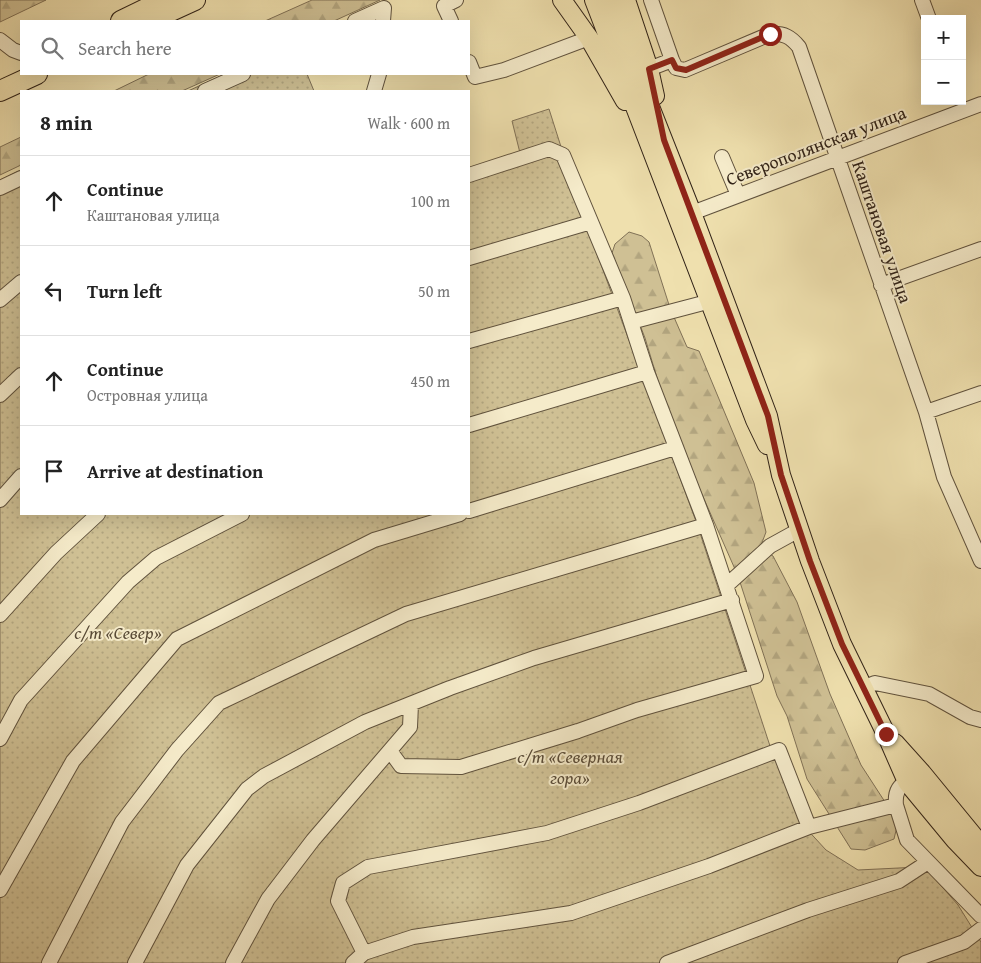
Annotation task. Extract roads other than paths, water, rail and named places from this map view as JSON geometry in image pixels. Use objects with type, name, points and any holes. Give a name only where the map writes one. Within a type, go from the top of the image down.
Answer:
[{"type":"highway","points":[[123,20],[164,0]]},
{"type":"highway","points":[[151,20],[195,0]]},
{"type":"highway","points":[[0,81],[20,71]]},
{"type":"highway","points":[[0,91],[35,75]]},
{"type":"main road","points":[[562,0],[657,143]]},
{"type":"main road","points":[[594,0],[657,143],[692,213],[768,416],[781,475],[799,530],[842,644],[907,782],[955,840],[981,867]]},
{"type":"main road","points":[[608,0],[711,302],[755,420],[781,475]]},
{"type":"main road","points":[[626,0],[649,69],[657,143]]},
{"type":"main road","points":[[886,734],[922,773],[981,845]]},
{"type":"street","points":[[451,20],[444,6],[456,0]]},
{"type":"street","points":[[649,69],[672,60],[651,0]]},
{"type":"street","points":[[922,0],[928,15]]},
{"type":"street","points":[[357,20],[384,8],[383,20]]},
{"type":"street","name":"Каштановая улица","points":[[672,60],[676,68],[686,70],[770,34],[781,34],[792,39],[799,47],[926,412],[944,477],[976,535],[981,561]]},
{"type":"street","points":[[470,64],[475,77],[504,70],[589,38]]},
{"type":"street","points":[[1,40],[20,52]]},
{"type":"street","points":[[207,90],[240,75]]},
{"type":"street","points":[[374,90],[379,75]]},
{"type":"street","name":"Северополянская улица","points":[[692,213],[960,106],[981,104]]},
{"type":"street","points":[[390,751],[401,766],[461,767],[578,731],[637,710],[756,676],[706,525],[647,372],[623,298],[563,155],[549,149],[470,175]]},
{"type":"street","points":[[722,157],[738,195]]},
{"type":"street","points":[[0,188],[20,178]]},
{"type":"street","points":[[470,258],[591,222]]},
{"type":"street","points":[[881,285],[981,249]]},
{"type":"street","points":[[0,300],[20,283]]},
{"type":"street","points":[[470,341],[623,298]]},
{"type":"street","points":[[631,322],[711,302]]},
{"type":"street","points":[[470,425],[647,372]]},
{"type":"street","points":[[0,395],[20,376]]},
{"type":"street","points":[[926,412],[981,393]]},
{"type":"street","points":[[470,511],[675,448]]},
{"type":"street","points":[[0,500],[20,477]]},
{"type":"street","points":[[0,615],[56,554],[97,515]]},
{"type":"street","points":[[1,735],[21,700],[128,582],[156,558],[240,515]]},
{"type":"street","points":[[0,890],[73,761],[177,639],[374,540],[457,515]]},
{"type":"street","points":[[49,963],[122,822],[176,750],[219,703],[406,614],[706,525]]},
{"type":"street","points":[[727,586],[770,546],[799,530]]},
{"type":"street","points":[[135,963],[187,865],[247,788],[264,776],[308,751],[366,722],[411,704],[534,658],[732,600]]},
{"type":"street","points":[[862,688],[875,684],[929,694],[970,717],[981,720]]},
{"type":"street","points":[[233,963],[268,899],[313,840],[410,727],[411,704]]},
{"type":"street","points":[[364,953],[338,902],[343,883],[368,867],[547,833],[639,803],[779,750],[809,828]]},
{"type":"street","points":[[907,782],[901,785],[896,796],[896,805],[907,840],[981,916]]},
{"type":"street","points":[[353,963],[364,953],[413,937],[571,913],[709,866],[809,828],[896,805]]},
{"type":"street","points":[[667,963],[808,910],[899,881],[928,862]]},
{"type":"street","points":[[905,963],[964,942],[981,929]]},
{"type":"park label","name":"с/т «Север»","points":[[118,633]]},
{"type":"park label","name":"с/т «Северная гора»","points":[[570,768]]}]
